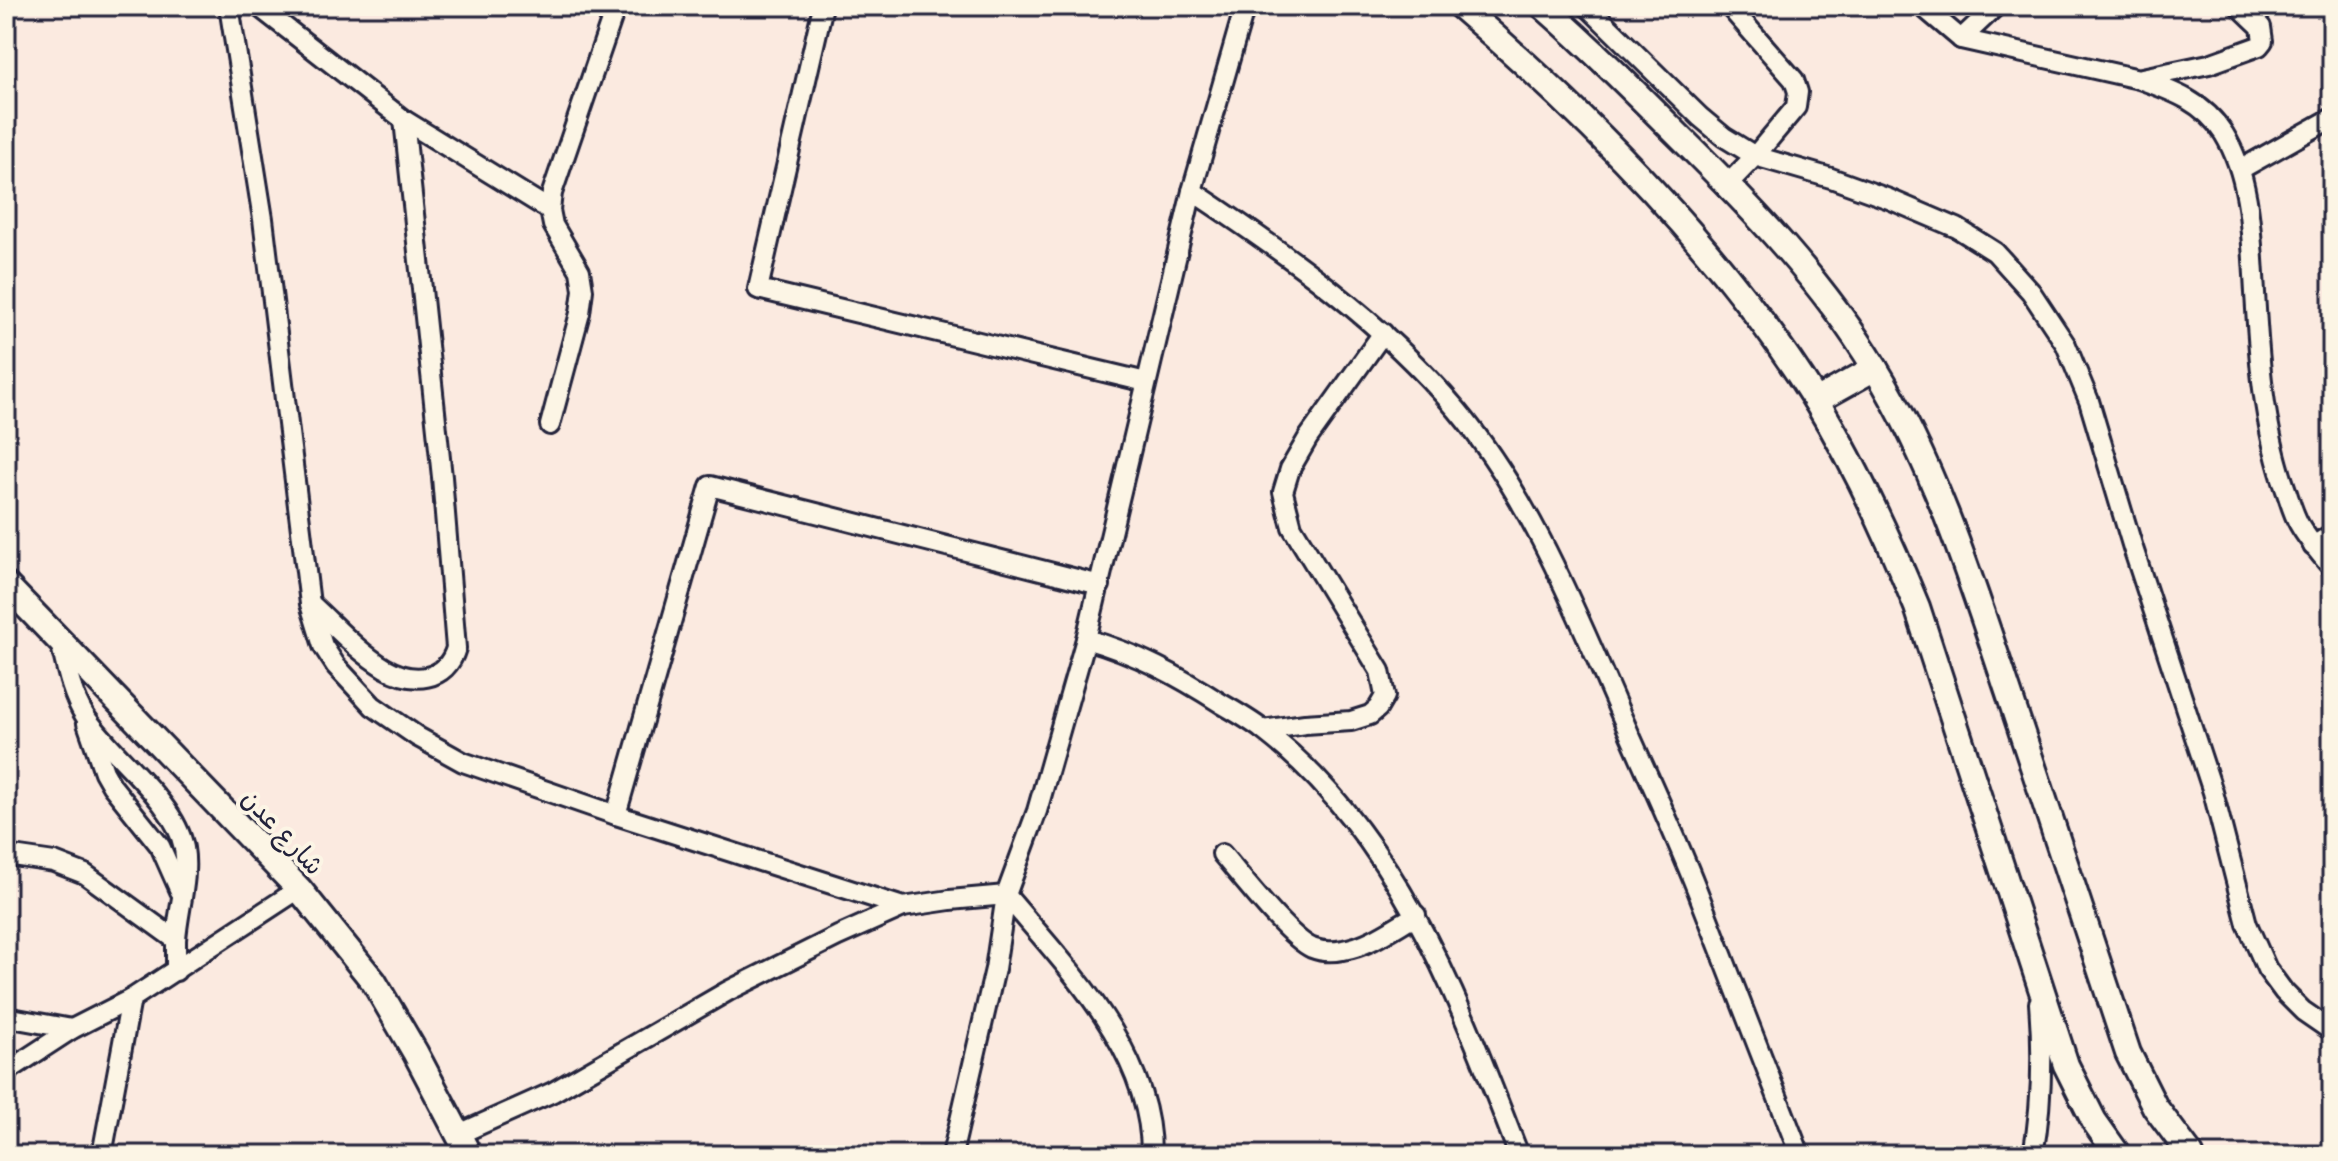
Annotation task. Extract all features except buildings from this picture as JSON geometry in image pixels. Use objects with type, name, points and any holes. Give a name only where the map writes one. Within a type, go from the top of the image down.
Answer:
[{"type":"street","points":[[229,6],[263,219],[310,604],[323,646],[336,666],[373,706],[418,737],[463,762],[616,815],[903,907]]},
{"type":"street","points":[[258,6],[404,120],[550,210]]},
{"type":"street","points":[[550,425],[580,313],[583,290],[580,271],[553,225],[550,210],[552,193],[616,6]]},
{"type":"street","points":[[823,6],[758,289],[1146,382]]},
{"type":"street","points":[[952,1155],[995,969],[1006,895],[1037,811],[1086,639],[1192,191],[1245,6]]},
{"type":"street","points":[[1460,6],[1548,85],[1656,195],[1755,313],[1816,401],[1868,495],[1917,607],[2066,1065],[2094,1121],[2118,1155]]},
{"type":"street","points":[[1543,6],[1611,68],[1778,238],[1851,331],[1875,368],[1911,435],[1956,536],[2128,1053],[2155,1107],[2191,1155]]},
{"type":"street","points":[[1587,6],[1724,137],[1755,156],[1831,178],[1957,228],[1995,252],[2031,292],[2066,345],[2089,401],[2133,548],[2213,792],[2247,924],[2267,969],[2284,992],[2303,1011],[2332,1031]]},
{"type":"street","points":[[1728,184],[1796,107],[1798,92],[1794,80],[1729,6]]},
{"type":"street","points":[[1922,6],[1961,39],[2139,79],[2190,99],[2223,132],[2241,169],[2252,235],[2258,341],[2267,413],[2279,471],[2297,521],[2332,568]]},
{"type":"street","points":[[1961,39],[1996,6]]},
{"type":"street","points":[[2139,79],[2209,64],[2259,46],[2263,41],[2261,27],[2239,6]]},
{"type":"street","points":[[2241,169],[2332,118]]},
{"type":"street","points":[[310,604],[385,669],[413,678],[432,676],[448,667],[454,656],[456,648],[442,477],[404,120]]},
{"type":"street","points":[[1192,191],[1274,245],[1383,333],[1456,410],[1524,508],[1576,613],[1697,888],[1800,1155]]},
{"type":"street","points":[[1263,730],[1351,721],[1370,715],[1385,696],[1380,671],[1292,527],[1283,492],[1290,469],[1308,438],[1383,333]]},
{"type":"street","points":[[1816,401],[1875,368]]},
{"type":"street","points":[[616,815],[710,486],[1100,585]]},
{"type":"street","points":[[2313,546],[2332,534]]},
{"type":"street","name":"شارع عدن","points":[[6,585],[299,889],[374,982],[464,1144]]},
{"type":"street","points":[[59,637],[76,698],[86,716],[104,772],[160,846],[182,896]]},
{"type":"street","points":[[1086,639],[1144,658],[1171,672],[1263,730],[1321,783],[1372,844],[1416,915],[1467,1020],[1519,1155]]},
{"type":"street","points":[[86,716],[165,809],[179,831],[185,866],[176,940],[176,971]]},
{"type":"street","points":[[1222,854],[1288,929],[1310,947],[1327,952],[1345,950],[1370,941],[1416,915]]},
{"type":"street","points":[[6,855],[54,862],[85,874],[176,940]]},
{"type":"street","points":[[6,1072],[72,1029],[131,999],[176,971],[299,889]]},
{"type":"street","points":[[464,1144],[728,991],[838,936],[903,907],[1006,895]]},
{"type":"street","points":[[1006,895],[1084,989],[1117,1040],[1142,1092],[1151,1154]]},
{"type":"street","points":[[2033,1155],[2041,1061],[2036,976]]},
{"type":"street","points":[[102,1155],[131,999]]},
{"type":"street","points":[[6,1017],[72,1029]]}]
